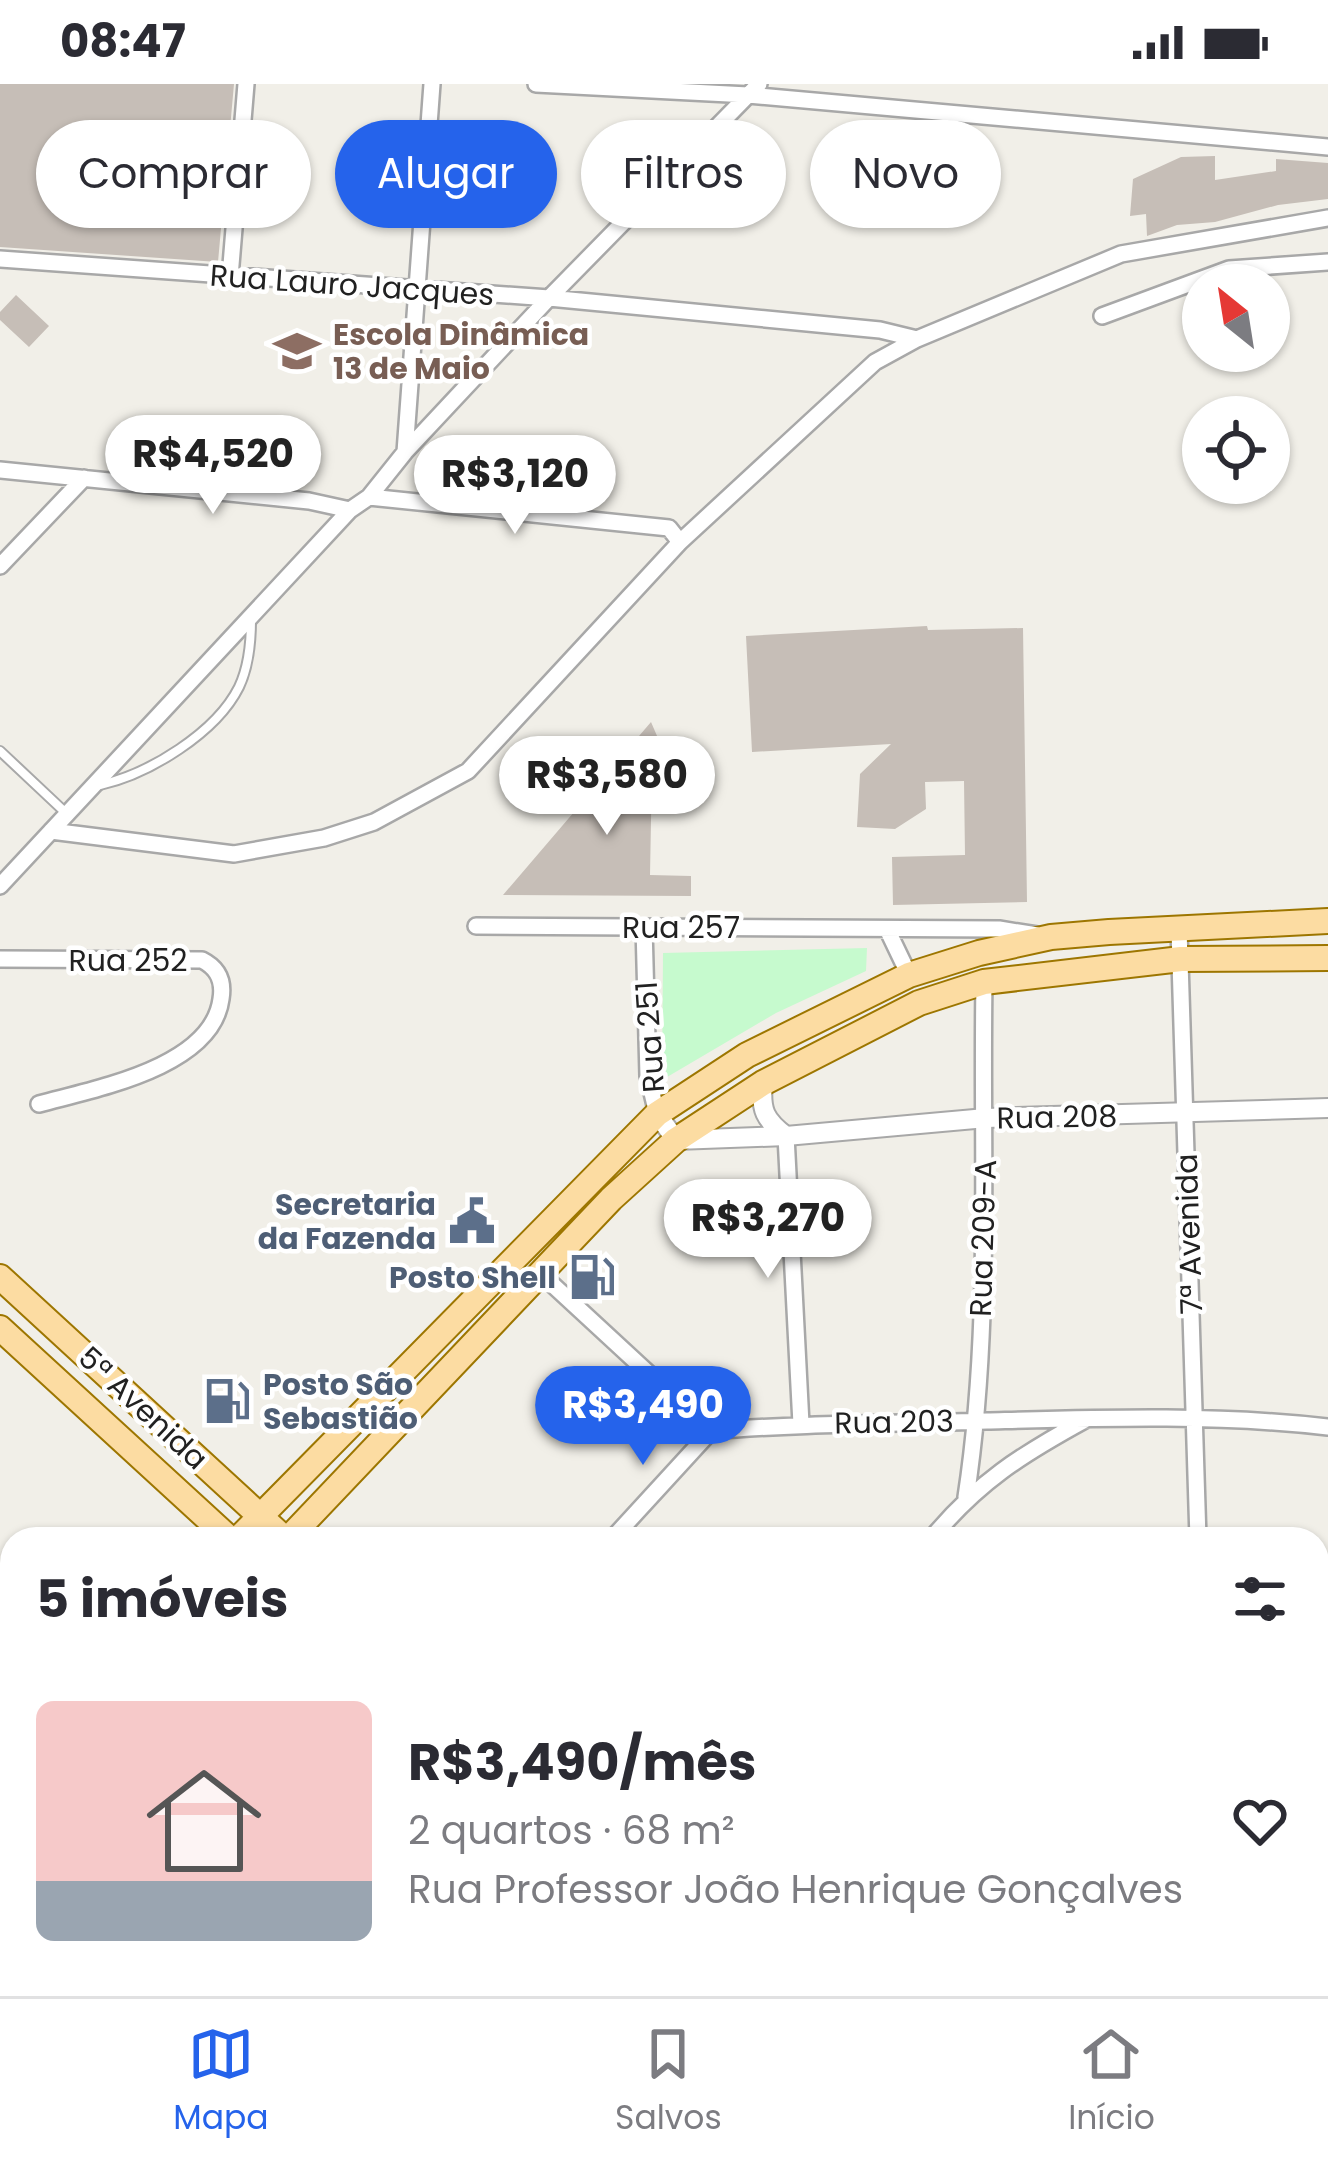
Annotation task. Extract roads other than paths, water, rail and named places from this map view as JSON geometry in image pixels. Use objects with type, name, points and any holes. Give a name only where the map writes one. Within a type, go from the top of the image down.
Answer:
[{"type":"main road","points":[[246,1527],[657,1114],[748,1055],[909,975],[979,953],[1052,937],[1328,921]]},
{"type":"main road","points":[[1109,932],[1109,964]]},
{"type":"main road","points":[[299,1527],[611,1199],[676,1140],[763,1083],[920,1003],[984,982],[1109,964],[1328,958]]},
{"type":"main road","name":"5ª Avenida","points":[[0,1277],[273,1527]]},
{"type":"main road","name":"5ª Avenida","points":[[0,1328],[221,1527]]},
{"type":"street","points":[[230,277],[246,84]]},
{"type":"street","points":[[405,452],[433,84]]},
{"type":"street","points":[[536,84],[754,90],[1328,147]]},
{"type":"street","points":[[0,886],[350,510],[369,497],[549,298],[754,90]]},
{"type":"street","points":[[51,831],[234,854],[324,838],[374,822],[468,771],[680,542],[874,362],[1121,254],[1328,218]]},
{"type":"street","name":"Rua Lauro Jacques","points":[[0,259],[549,298],[880,330],[917,340]]},
{"type":"street","points":[[1102,316],[1229,269],[1328,262]]},
{"type":"street","points":[[0,470],[309,501],[350,510]]},
{"type":"street","points":[[0,566],[84,478]]},
{"type":"street","points":[[369,497],[669,528],[680,542]]},
{"type":"street","name":"Rua 257","points":[[476,926],[999,929],[1052,937]]},
{"type":"street","name":"Rua 251","points":[[644,927],[648,1076],[657,1114],[676,1140]]},
{"type":"street","points":[[887,928],[909,975]]},
{"type":"street","name":"7ª Avenida","points":[[1179,929],[1198,1527]]},
{"type":"street","name":"Rua 252","points":[[0,959],[202,960],[213,966],[220,979],[218,1012],[177,1057],[145,1074],[39,1104]]},
{"type":"street","name":"Rua 209-A","points":[[966,1497],[977,1421],[986,1118],[984,982]]},
{"type":"street","points":[[763,1083],[760,1103],[766,1120],[786,1136],[801,1424]]},
{"type":"street","name":"Rua 208","points":[[676,1140],[786,1136],[986,1118],[1328,1108]]},
{"type":"street","points":[[542,1274],[711,1431],[623,1527]]},
{"type":"street","points":[[942,1527],[966,1497],[1032,1448],[1088,1418]]},
{"type":"street","name":"Rua 203","points":[[711,1431],[801,1424],[1088,1418],[1328,1424]]},
{"type":"lane","points":[[93,787],[143,772],[181,749],[220,711],[238,688],[251,648],[251,618]]},
{"type":"lane","points":[[0,751],[67,814]]},
{"type":"place","name":"Escola Dinâmica 13 de Maio","points":[[297,351]]},
{"type":"place","name":"Secretaria da Fazenda","points":[[472,1221]]},
{"type":"place","name":"Posto Shell","points":[[592,1277]]},
{"type":"place","name":"Posto São Sebastião","points":[[227,1401]]}]
